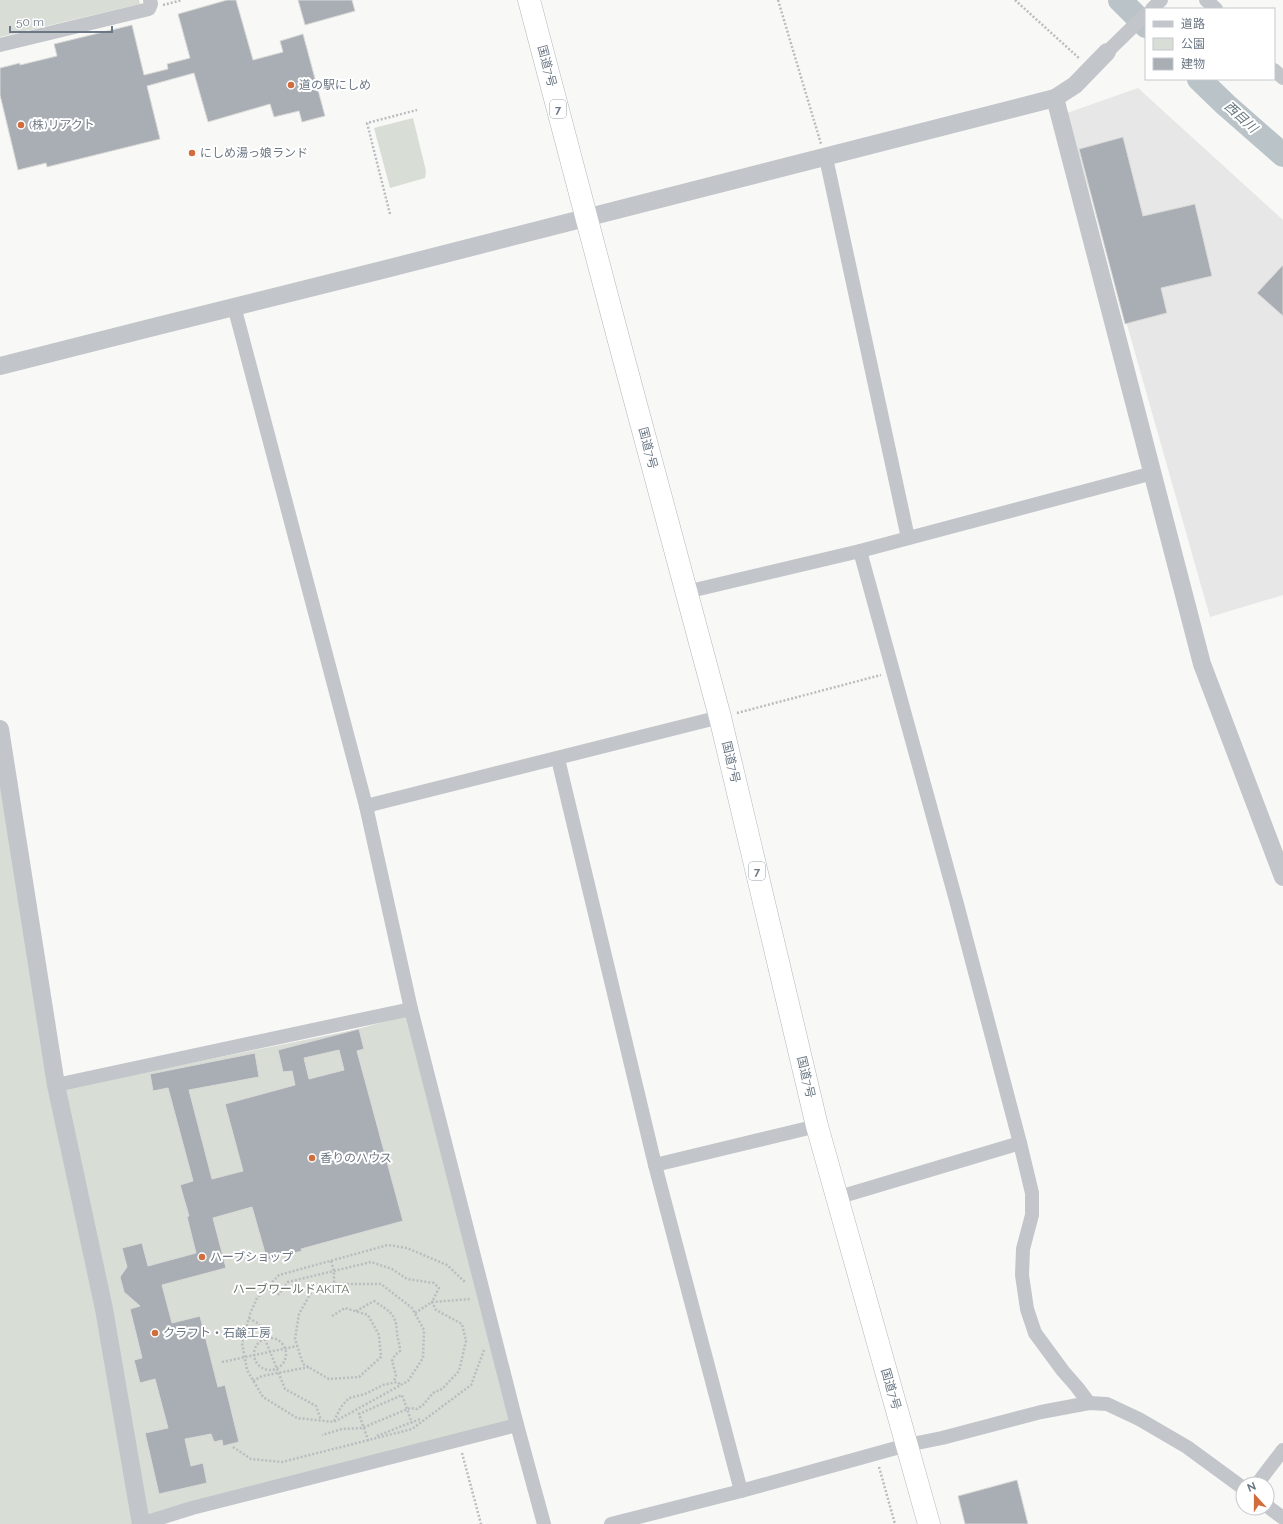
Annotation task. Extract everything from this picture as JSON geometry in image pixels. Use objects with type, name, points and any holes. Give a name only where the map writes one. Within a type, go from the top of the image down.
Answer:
[{"type":"highway","name":"国道7号","points":[[529,0],[618,341],[720,717],[817,1126],[928,1524]]},
{"type":"street","points":[[1153,8],[1161,0]]},
{"type":"street","points":[[1206,0],[1215,8]]},
{"type":"street","points":[[0,45],[149,9],[150,2]]},
{"type":"street","points":[[0,366],[826,158],[1055,98],[1075,84],[1145,15]]},
{"type":"street","points":[[1275,71],[1283,78]]},
{"type":"street","points":[[1055,98],[1202,664],[1283,876]]},
{"type":"street","points":[[826,158],[908,538]]},
{"type":"street","points":[[234,306],[366,806],[411,1009],[517,1425],[544,1524]]},
{"type":"street","points":[[686,592],[860,551],[1153,473]]},
{"type":"street","points":[[860,551],[959,912],[1032,1193],[1032,1215],[1023,1249],[1022,1275],[1027,1309],[1035,1332],[1063,1371],[1078,1387],[1089,1403]]},
{"type":"street","points":[[366,806],[558,759],[720,717]]},
{"type":"street","points":[[0,729],[56,1085],[104,1309],[141,1524],[192,1508],[517,1425]]},
{"type":"street","points":[[558,759],[655,1166],[741,1491]]},
{"type":"street","points":[[56,1085],[411,1009]]},
{"type":"street","points":[[655,1166],[817,1126]]},
{"type":"street","points":[[836,1198],[1020,1143]]},
{"type":"street","points":[[611,1524],[741,1491],[907,1445],[942,1438],[1041,1412],[1089,1403],[1107,1404],[1139,1419],[1187,1447],[1235,1482]]},
{"type":"street","points":[[1263,1476],[1283,1450]]},
{"type":"path","points":[[150,2],[161,6],[182,0]]},
{"type":"path","points":[[778,0],[826,158]]},
{"type":"path","points":[[1015,0],[1091,68]]},
{"type":"path","points":[[390,214],[367,123],[417,110]]},
{"type":"path","points":[[720,717],[893,672]]},
{"type":"path","points":[[332,1316],[345,1308],[368,1315],[379,1335],[381,1358],[359,1378],[329,1378],[303,1364],[295,1339],[299,1314],[312,1291],[334,1284],[381,1284],[412,1308],[424,1330],[423,1358],[408,1382],[334,1422],[297,1418],[263,1397],[247,1370],[242,1343],[249,1318],[257,1298],[279,1275],[388,1245],[407,1248],[446,1265],[469,1285]]},
{"type":"path","points":[[331,1261],[334,1271],[334,1284]]},
{"type":"path","points":[[266,1289],[279,1294],[288,1282],[371,1262],[392,1269],[407,1279],[434,1283],[439,1288],[432,1302]]},
{"type":"path","points":[[415,1313],[432,1302],[478,1298]]},
{"type":"path","points":[[356,1311],[374,1301],[389,1311],[395,1321],[398,1327],[397,1332],[400,1351],[392,1361],[396,1375],[394,1382]]},
{"type":"path","points":[[322,1434],[342,1429],[364,1427],[407,1410],[417,1409],[434,1393],[442,1389],[459,1371],[466,1341],[462,1324],[436,1310],[432,1302]]},
{"type":"path","points":[[249,1318],[259,1324],[285,1389],[316,1406],[321,1420]]},
{"type":"path","points":[[265,1338],[277,1339],[284,1347],[284,1362],[276,1368],[270,1370],[260,1366],[254,1357],[255,1347],[258,1342],[265,1338]]},
{"type":"path","points":[[233,1447],[251,1459],[282,1462],[412,1429],[472,1386],[484,1350],[484,1343]]},
{"type":"path","points":[[222,1362],[297,1346]]},
{"type":"path","points":[[253,1381],[262,1376],[278,1372],[309,1367]]},
{"type":"path","points":[[334,1422],[341,1407],[349,1398],[365,1394],[383,1385],[394,1382],[401,1385]]},
{"type":"path","points":[[368,1440],[359,1414],[402,1395],[412,1422]]},
{"type":"path","points":[[368,1440],[420,1419]]},
{"type":"path","points":[[459,1440],[481,1524]]},
{"type":"path","points":[[875,1454],[895,1524]]},
{"type":"shaded area","points":[[1138,88],[1283,220],[1283,595],[1210,617],[1067,113]]},
{"type":"green space","points":[[0,0],[139,0],[140,4],[0,37]]},
{"type":"green space","points":[[413,118],[426,171],[425,178],[390,188],[374,128]]},
{"type":"green space","points":[[0,774],[134,1524],[0,1524]]},
{"type":"green space","name":"ハーブワールドAKITA","points":[[409,1015],[511,1423],[147,1516],[63,1089],[354,1030]]},
{"type":"building","points":[[227,0],[236,0],[253,60],[283,52],[280,41],[303,34],[325,116],[302,122],[299,111],[274,117],[270,104],[208,122],[194,73],[147,86],[160,139],[47,167],[46,163],[18,170],[0,95],[0,68],[57,56],[54,44],[132,25],[144,75],[168,69],[167,64],[190,58],[178,14]]},
{"type":"building","points":[[298,0],[352,0],[355,11],[305,25]]},
{"type":"building","points":[[1123,137],[1143,216],[1195,204],[1212,276],[1161,288],[1167,313],[1125,324],[1079,149]]},
{"type":"building","points":[[1283,265],[1283,316],[1257,293]]},
{"type":"building","points":[[359,1029],[364,1049],[357,1051],[403,1221],[301,1249],[302,1251],[267,1260],[252,1207],[213,1218],[226,1268],[162,1285],[172,1323],[200,1316],[218,1387],[225,1385],[239,1442],[223,1446],[222,1440],[214,1442],[211,1434],[185,1439],[191,1466],[203,1463],[207,1483],[159,1494],[145,1433],[168,1428],[155,1379],[140,1383],[134,1360],[142,1358],[130,1309],[140,1306],[124,1292],[120,1277],[127,1267],[122,1248],[142,1243],[148,1266],[196,1253],[187,1217],[189,1216],[180,1185],[193,1181],[168,1088],[153,1091],[150,1074],[255,1053],[259,1077],[189,1090],[212,1179],[243,1171],[225,1104],[295,1085],[292,1071],[283,1072],[278,1050]],"holes":[[[339,1050],[344,1070],[309,1079],[304,1058]]]},
{"type":"building","points":[[1017,1480],[1028,1524],[965,1524],[958,1496]]},
{"type":"waterway","name":"西目川","points":[[1120,0],[1145,25]]},
{"type":"waterway","name":"西目川","points":[[1200,80],[1283,155]]},
{"type":"place","name":"道の駅にしめ","points":[[291,85]]},
{"type":"place","name":"(株)リアクト","points":[[21,125]]},
{"type":"place","name":"にしめ湯っ娘ランド","points":[[192,153]]},
{"type":"place","name":"香りのハウス","points":[[312,1158]]},
{"type":"place","name":"ハーブショップ","points":[[202,1257]]},
{"type":"place","name":"クラフト・石鹸工房","points":[[155,1333]]}]
